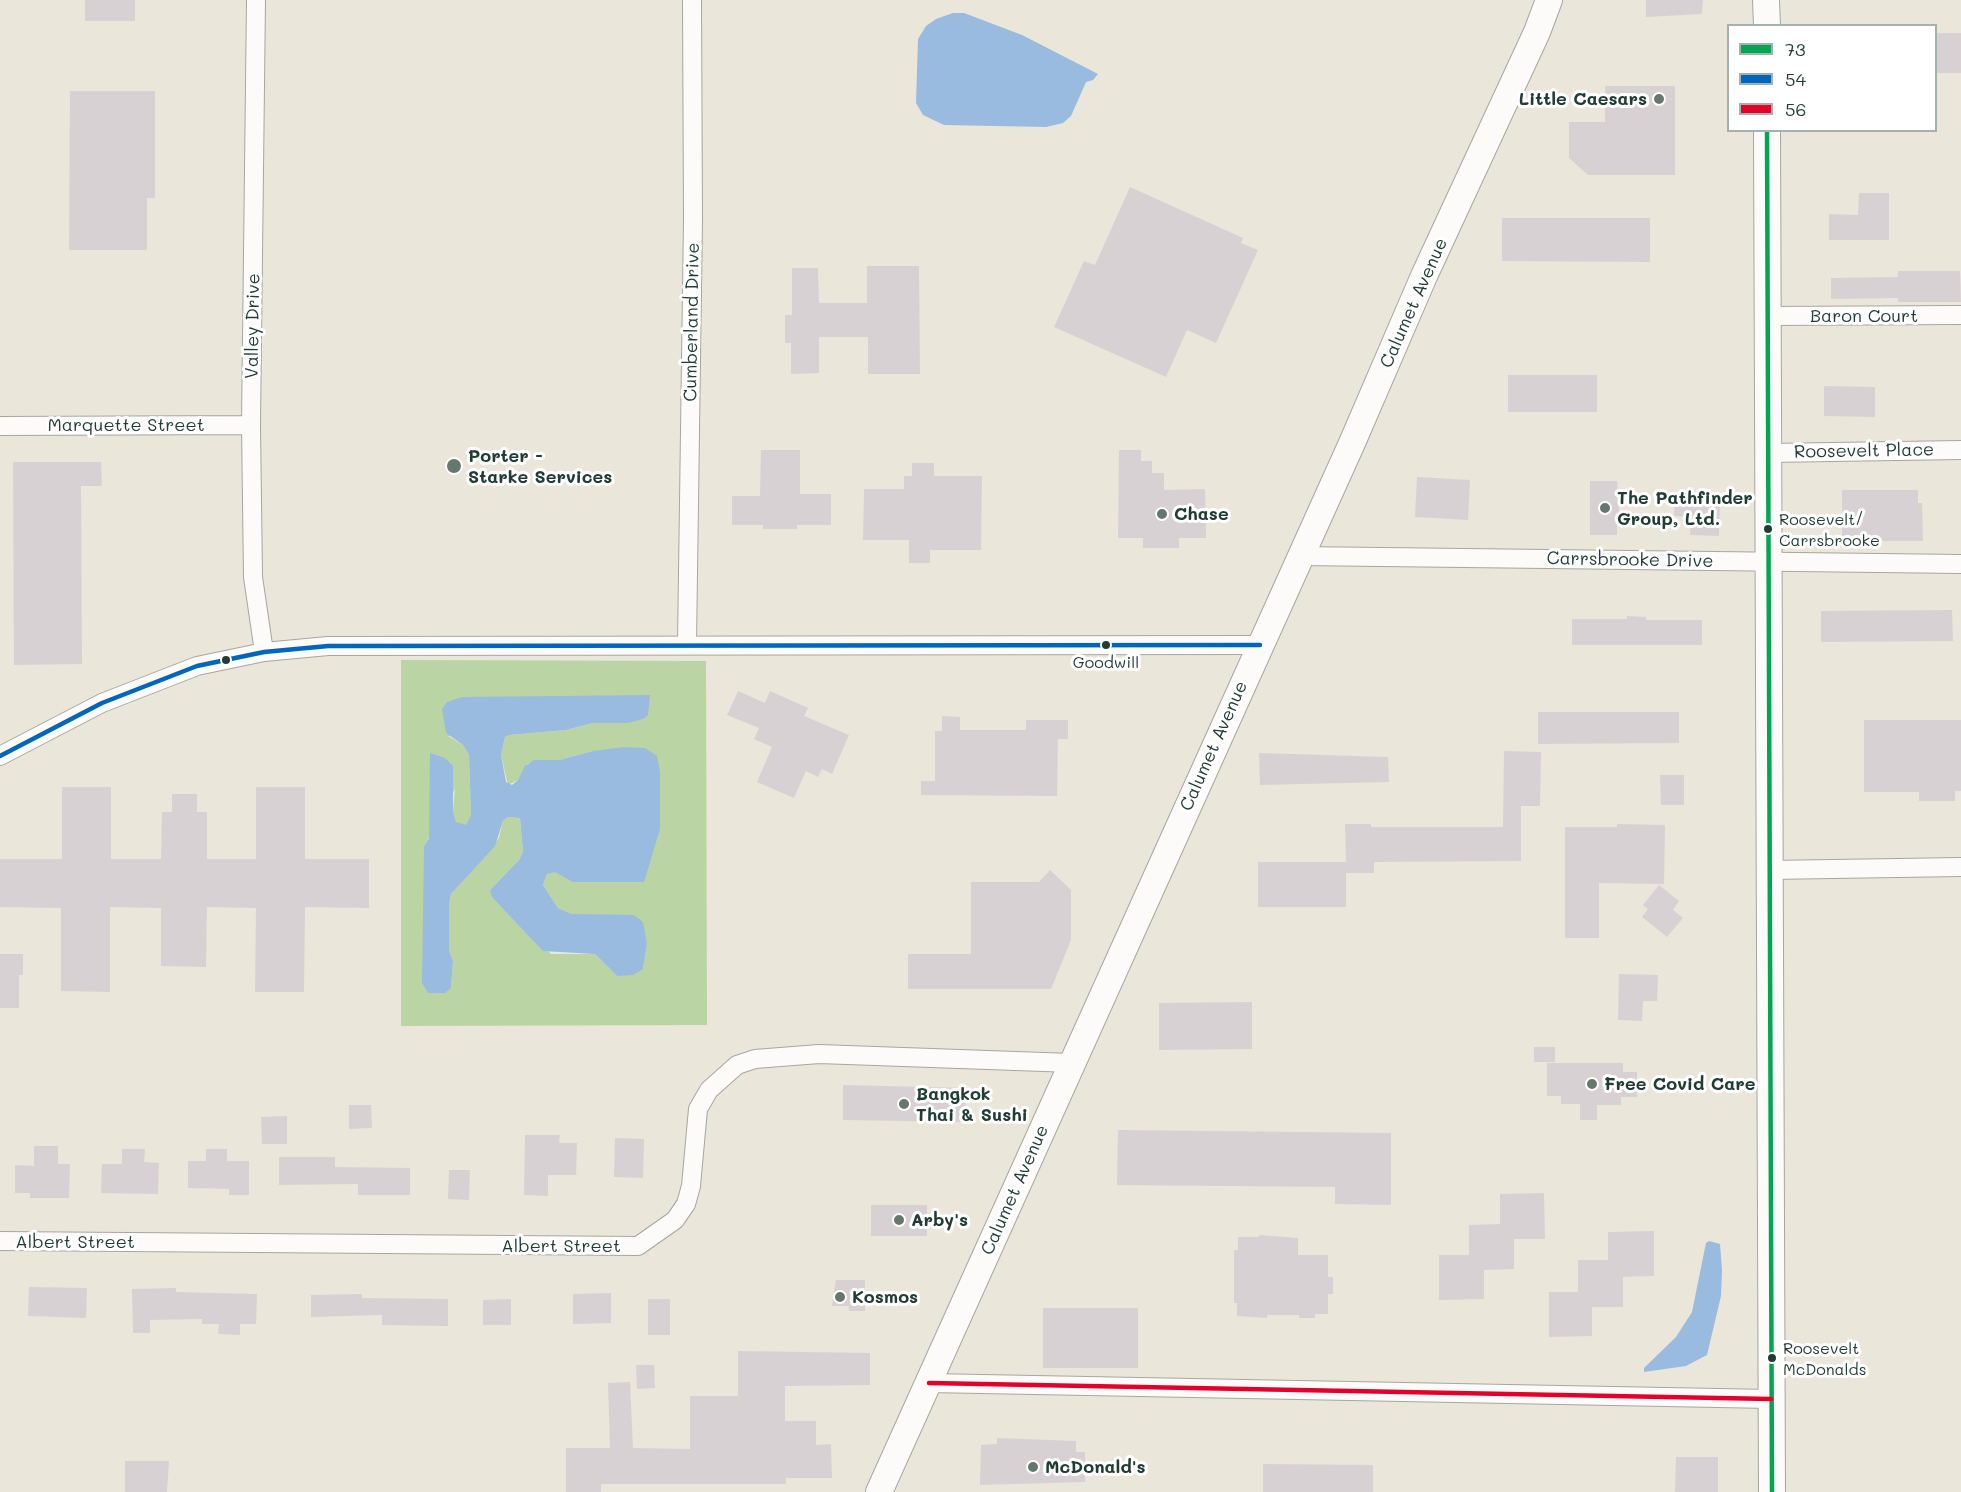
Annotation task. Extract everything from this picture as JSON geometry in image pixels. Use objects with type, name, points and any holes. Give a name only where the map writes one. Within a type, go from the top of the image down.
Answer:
[{"type":"main road","name":"Calumet Avenue","points":[[879,1492],[1537,32],[1549,0]]},
{"type":"main road","points":[[1766,0],[1767,24]]},
{"type":"main road","points":[[1767,132],[1773,1492]]},
{"type":"street","name":"Valley Drive","points":[[256,0],[251,425],[253,577],[264,652]]},
{"type":"street","name":"Cumberland Drive","points":[[687,644],[693,219],[692,0]]},
{"type":"street","name":"Baron Court","points":[[1767,316],[1961,315]]},
{"type":"street","name":"Marquette Street","points":[[0,426],[251,425]]},
{"type":"street","name":"Roosevelt Place","points":[[1768,453],[1961,450]]},
{"type":"street","name":"Carrsbrooke Drive","points":[[1299,556],[1961,564]]},
{"type":"street","points":[[0,756],[102,703],[146,685],[197,666],[264,652],[383,644],[1260,645]]},
{"type":"street","points":[[1769,870],[1961,867]]},
{"type":"street","name":"Albert Street","points":[[0,1241],[638,1246],[675,1220],[686,1204],[691,1186],[698,1109],[709,1090],[737,1065],[755,1059],[819,1054],[1072,1063]]},
{"type":"street","points":[[929,1383],[1771,1399]]},
{"type":"green space","points":[[401,660],[706,661],[707,1025],[401,1026]],"holes":[[[648,715],[628,723],[593,723],[566,730],[509,735],[505,737],[501,755],[508,785],[518,780],[528,763],[559,760],[593,751],[660,772],[567,877],[555,871],[547,874],[543,885],[558,908],[571,915],[634,915],[647,944],[643,969],[617,976],[595,954],[551,954],[490,890],[519,860],[523,852],[520,818],[506,817],[499,838],[451,894],[449,906],[449,951],[453,961],[451,988],[424,846],[455,789],[453,811],[456,822],[466,826],[471,815],[469,755],[463,745],[448,736]]]},
{"type":"water","points":[[953,13],[964,13],[1022,35],[1098,74],[1093,80],[1086,82],[1071,116],[1063,123],[1046,127],[944,125],[923,115],[916,103],[918,39],[926,26],[936,19]]},
{"type":"water","points":[[650,695],[648,715],[643,719],[628,723],[593,723],[566,730],[509,735],[505,737],[501,755],[506,782],[512,785],[518,780],[525,766],[534,760],[559,760],[593,751],[624,747],[645,748],[657,756],[660,772],[660,829],[644,882],[573,882],[555,872],[547,874],[543,885],[558,908],[571,914],[634,915],[643,922],[647,944],[643,969],[633,975],[617,976],[595,954],[543,951],[492,897],[490,890],[519,860],[523,852],[520,818],[507,817],[503,821],[495,846],[451,894],[449,951],[453,961],[451,988],[445,993],[428,993],[422,983],[424,846],[429,838],[430,753],[445,758],[453,766],[453,811],[456,822],[466,825],[471,815],[469,755],[463,745],[446,733],[442,709],[447,702],[462,697]]},
{"type":"water","points":[[1709,1241],[1720,1244],[1722,1270],[1721,1296],[1707,1355],[1686,1366],[1644,1372],[1644,1368],[1676,1337],[1692,1312],[1706,1243]]},
{"type":"building","points":[[85,0],[135,0],[135,21],[85,21]]},
{"type":"building","points":[[1646,0],[1703,0],[1702,14],[1646,17]]},
{"type":"building","points":[[1937,33],[1961,33],[1961,73],[1937,73]]},
{"type":"building","points":[[1605,86],[1675,86],[1675,175],[1588,175],[1569,158],[1569,122],[1605,122]]},
{"type":"building","points":[[70,91],[155,91],[155,198],[147,198],[147,250],[69,250]]},
{"type":"building","points":[[1130,187],[1243,238],[1241,243],[1258,250],[1216,343],[1187,330],[1166,377],[1054,327],[1084,261],[1095,265]]},
{"type":"building","points":[[1859,193],[1889,193],[1889,240],[1829,240],[1829,214],[1858,215]]},
{"type":"building","points":[[1502,218],[1650,218],[1650,262],[1502,261]]},
{"type":"building","points":[[867,266],[919,266],[920,374],[868,374],[868,337],[819,337],[819,373],[791,374],[791,343],[785,343],[785,315],[792,315],[792,268],[818,268],[819,303],[867,303]]},
{"type":"building","points":[[1898,271],[1960,271],[1961,302],[1898,302],[1898,298],[1831,299],[1831,278],[1898,277]]},
{"type":"building","points":[[1508,375],[1597,375],[1597,412],[1508,412]]},
{"type":"building","points":[[1824,386],[1875,387],[1875,417],[1824,416]]},
{"type":"building","points":[[761,450],[800,450],[800,494],[831,494],[831,525],[797,525],[797,529],[763,529],[763,525],[732,525],[732,496],[760,496]]},
{"type":"building","points":[[1119,450],[1141,450],[1141,461],[1152,461],[1152,473],[1164,473],[1164,490],[1205,489],[1206,538],[1179,538],[1179,548],[1143,548],[1143,538],[1118,538]]},
{"type":"building","points":[[13,462],[101,462],[102,486],[81,486],[82,664],[14,665]]},
{"type":"building","points":[[912,463],[934,463],[934,476],[982,476],[981,550],[930,550],[930,563],[909,563],[909,540],[863,540],[864,489],[904,489],[904,476],[912,476]]},
{"type":"building","points":[[1417,477],[1470,480],[1468,520],[1415,517]]},
{"type":"building","name":"The Pathfinder Group, Ltd.","points":[[1590,481],[1617,481],[1620,521],[1617,521],[1617,535],[1590,535]]},
{"type":"building","points":[[1842,490],[1918,490],[1918,503],[1922,503],[1923,541],[1842,541]]},
{"type":"building","points":[[1675,496],[1720,497],[1719,536],[1690,535],[1691,517],[1674,516]]},
{"type":"building","points":[[1952,610],[1953,641],[1821,642],[1821,611]]},
{"type":"building","points":[[1627,616],[1646,617],[1646,620],[1702,620],[1702,645],[1572,645],[1572,619],[1627,619]]},
{"type":"building","points":[[738,691],[765,703],[770,691],[808,708],[804,716],[849,735],[832,774],[822,769],[818,777],[806,771],[794,798],[757,782],[772,747],[754,739],[759,728],[727,715]]},
{"type":"building","points":[[1538,712],[1679,712],[1679,743],[1538,744]]},
{"type":"building","name":"Goodwill","points":[[942,716],[960,717],[960,730],[1026,730],[1026,720],[1068,720],[1068,739],[1058,739],[1057,796],[921,795],[921,781],[935,781],[935,731],[942,731]]},
{"type":"building","points":[[1864,720],[1961,720],[1961,791],[1955,791],[1955,801],[1919,801],[1919,792],[1864,792]]},
{"type":"building","points":[[1504,751],[1541,752],[1540,806],[1521,806],[1521,861],[1374,862],[1374,873],[1346,873],[1346,907],[1258,907],[1258,862],[1346,862],[1345,824],[1371,824],[1371,827],[1503,827]]},
{"type":"building","points":[[1259,753],[1388,757],[1389,782],[1260,785]]},
{"type":"building","points":[[1660,775],[1684,775],[1684,805],[1661,805]]},
{"type":"building","points":[[62,787],[111,787],[111,859],[161,859],[162,812],[172,812],[172,794],[197,794],[197,812],[207,812],[207,859],[256,859],[256,787],[305,787],[305,859],[369,859],[369,908],[305,907],[304,992],[255,992],[256,908],[207,907],[206,967],[161,966],[161,908],[110,907],[110,992],[61,991],[61,908],[0,907],[0,859],[62,859]]},
{"type":"building","points":[[1617,824],[1665,825],[1664,884],[1599,883],[1599,938],[1565,938],[1565,827],[1617,827]]},
{"type":"building","points":[[1050,870],[1071,890],[1071,940],[1051,989],[908,989],[908,954],[971,954],[971,882],[1039,882]]},
{"type":"building","points":[[1659,885],[1679,901],[1673,910],[1683,918],[1667,937],[1642,917],[1648,909],[1643,905]]},
{"type":"building","points":[[0,954],[23,954],[23,975],[19,975],[19,1008],[0,1008]]},
{"type":"building","points":[[1619,974],[1658,975],[1657,1001],[1643,1001],[1642,1021],[1618,1020]]},
{"type":"building","points":[[1252,1002],[1252,1049],[1159,1050],[1159,1003]]},
{"type":"building","points":[[1534,1047],[1555,1047],[1555,1062],[1534,1062]]},
{"type":"building","name":"Free Covid Care","points":[[1547,1063],[1623,1063],[1623,1072],[1637,1072],[1637,1097],[1621,1097],[1621,1105],[1597,1105],[1597,1120],[1580,1120],[1580,1104],[1561,1104],[1561,1096],[1547,1096]]},
{"type":"building","name":"Bangkok Thai & Sushi","points":[[843,1085],[966,1088],[965,1122],[843,1120]]},
{"type":"building","points":[[349,1105],[371,1105],[372,1128],[349,1129]]},
{"type":"building","points":[[287,1116],[287,1144],[262,1144],[261,1117]]},
{"type":"building","points":[[1118,1130],[1391,1133],[1391,1205],[1335,1204],[1335,1187],[1117,1185]]},
{"type":"building","points":[[525,1135],[560,1135],[559,1143],[577,1143],[576,1175],[548,1175],[548,1196],[524,1195]]},
{"type":"building","points":[[615,1138],[644,1139],[643,1178],[614,1177]]},
{"type":"building","points":[[34,1146],[58,1146],[58,1164],[70,1164],[69,1198],[30,1198],[30,1193],[15,1193],[15,1165],[34,1166]]},
{"type":"building","points":[[122,1149],[145,1149],[144,1162],[159,1163],[158,1194],[101,1193],[102,1164],[122,1164]]},
{"type":"building","points":[[206,1149],[227,1149],[227,1161],[249,1161],[249,1195],[229,1195],[229,1189],[188,1188],[188,1161],[206,1161]]},
{"type":"building","points":[[279,1157],[335,1157],[335,1167],[410,1168],[410,1195],[358,1195],[358,1184],[279,1185]]},
{"type":"building","points":[[449,1170],[470,1170],[469,1200],[448,1199]]},
{"type":"building","points":[[1544,1193],[1545,1239],[1514,1239],[1514,1269],[1484,1270],[1484,1299],[1439,1300],[1439,1255],[1469,1255],[1469,1225],[1500,1224],[1500,1194]]},
{"type":"building","name":"Arby's","points":[[871,1205],[927,1205],[927,1236],[871,1236]]},
{"type":"building","points":[[1654,1231],[1654,1276],[1623,1277],[1623,1307],[1592,1307],[1592,1336],[1549,1337],[1549,1292],[1578,1292],[1578,1260],[1608,1260],[1608,1232]]},
{"type":"building","points":[[1259,1235],[1298,1238],[1298,1255],[1328,1255],[1328,1277],[1333,1277],[1333,1294],[1328,1294],[1328,1314],[1315,1314],[1315,1318],[1299,1318],[1299,1315],[1267,1315],[1267,1318],[1237,1316],[1237,1303],[1234,1303],[1234,1250],[1238,1250],[1238,1237],[1259,1237]]},
{"type":"building","name":"Kosmos","points":[[836,1280],[865,1280],[865,1311],[849,1311],[849,1306],[832,1306]]},
{"type":"building","points":[[29,1287],[87,1288],[86,1318],[28,1316]]},
{"type":"building","points":[[176,1288],[176,1292],[257,1294],[256,1324],[240,1324],[240,1335],[218,1334],[219,1324],[202,1324],[202,1319],[150,1320],[150,1333],[133,1333],[132,1289]]},
{"type":"building","points":[[611,1293],[611,1323],[573,1324],[573,1294]]},
{"type":"building","points":[[362,1294],[362,1298],[448,1299],[448,1326],[382,1325],[382,1315],[311,1317],[311,1295]]},
{"type":"building","points":[[511,1299],[511,1325],[483,1325],[483,1300]]},
{"type":"building","points":[[648,1299],[670,1299],[670,1335],[648,1335]]},
{"type":"building","points":[[1043,1308],[1138,1308],[1138,1368],[1043,1368]]},
{"type":"building","points":[[738,1351],[870,1353],[870,1385],[785,1386],[785,1421],[816,1421],[816,1445],[831,1444],[832,1478],[786,1478],[786,1484],[601,1484],[601,1492],[566,1492],[566,1448],[610,1448],[608,1383],[630,1382],[633,1448],[690,1449],[690,1396],[738,1396]]},
{"type":"building","points":[[636,1365],[654,1365],[655,1388],[637,1389]]},
{"type":"building","name":"McDonald's","points":[[997,1438],[1076,1441],[1076,1452],[1085,1452],[1085,1482],[980,1485],[981,1445],[997,1444]]},
{"type":"building","points":[[1676,1457],[1718,1457],[1718,1492],[1675,1492]]},
{"type":"building","points":[[125,1461],[169,1461],[167,1492],[125,1492]]},
{"type":"building","points":[[1263,1464],[1373,1465],[1373,1492],[1263,1492]]},
{"type":"transit line","name":"73","points":[[1767,132],[1772,1492]]},
{"type":"transit line","name":"54","points":[[0,756],[102,703],[197,666],[264,652],[328,646],[1260,645]]},
{"type":"transit line","name":"56","points":[[929,1383],[1771,1399]]},
{"type":"place","name":"Little Caesars","points":[[1659,99]]},
{"type":"place","name":"Porter - Starke Services","points":[[454,466]]},
{"type":"place","name":"The Pathfinder Group, Ltd.","points":[[1605,508]]},
{"type":"place","name":"Chase","points":[[1162,514]]},
{"type":"place","name":"Roosevelt/ Carrsbrooke","points":[[1768,529]]},
{"type":"place","name":"Goodwill","points":[[1106,645]]},
{"type":"place","name":"Free Covid Care","points":[[1592,1084]]},
{"type":"place","name":"Bangkok Thai & Sushi","points":[[904,1104]]},
{"type":"place","name":"Arby's","points":[[899,1220]]},
{"type":"place","name":"Kosmos","points":[[840,1297]]},
{"type":"place","name":"Roosevelt McDonalds","points":[[1772,1358]]},
{"type":"place","name":"McDonald's","points":[[1033,1467]]}]
